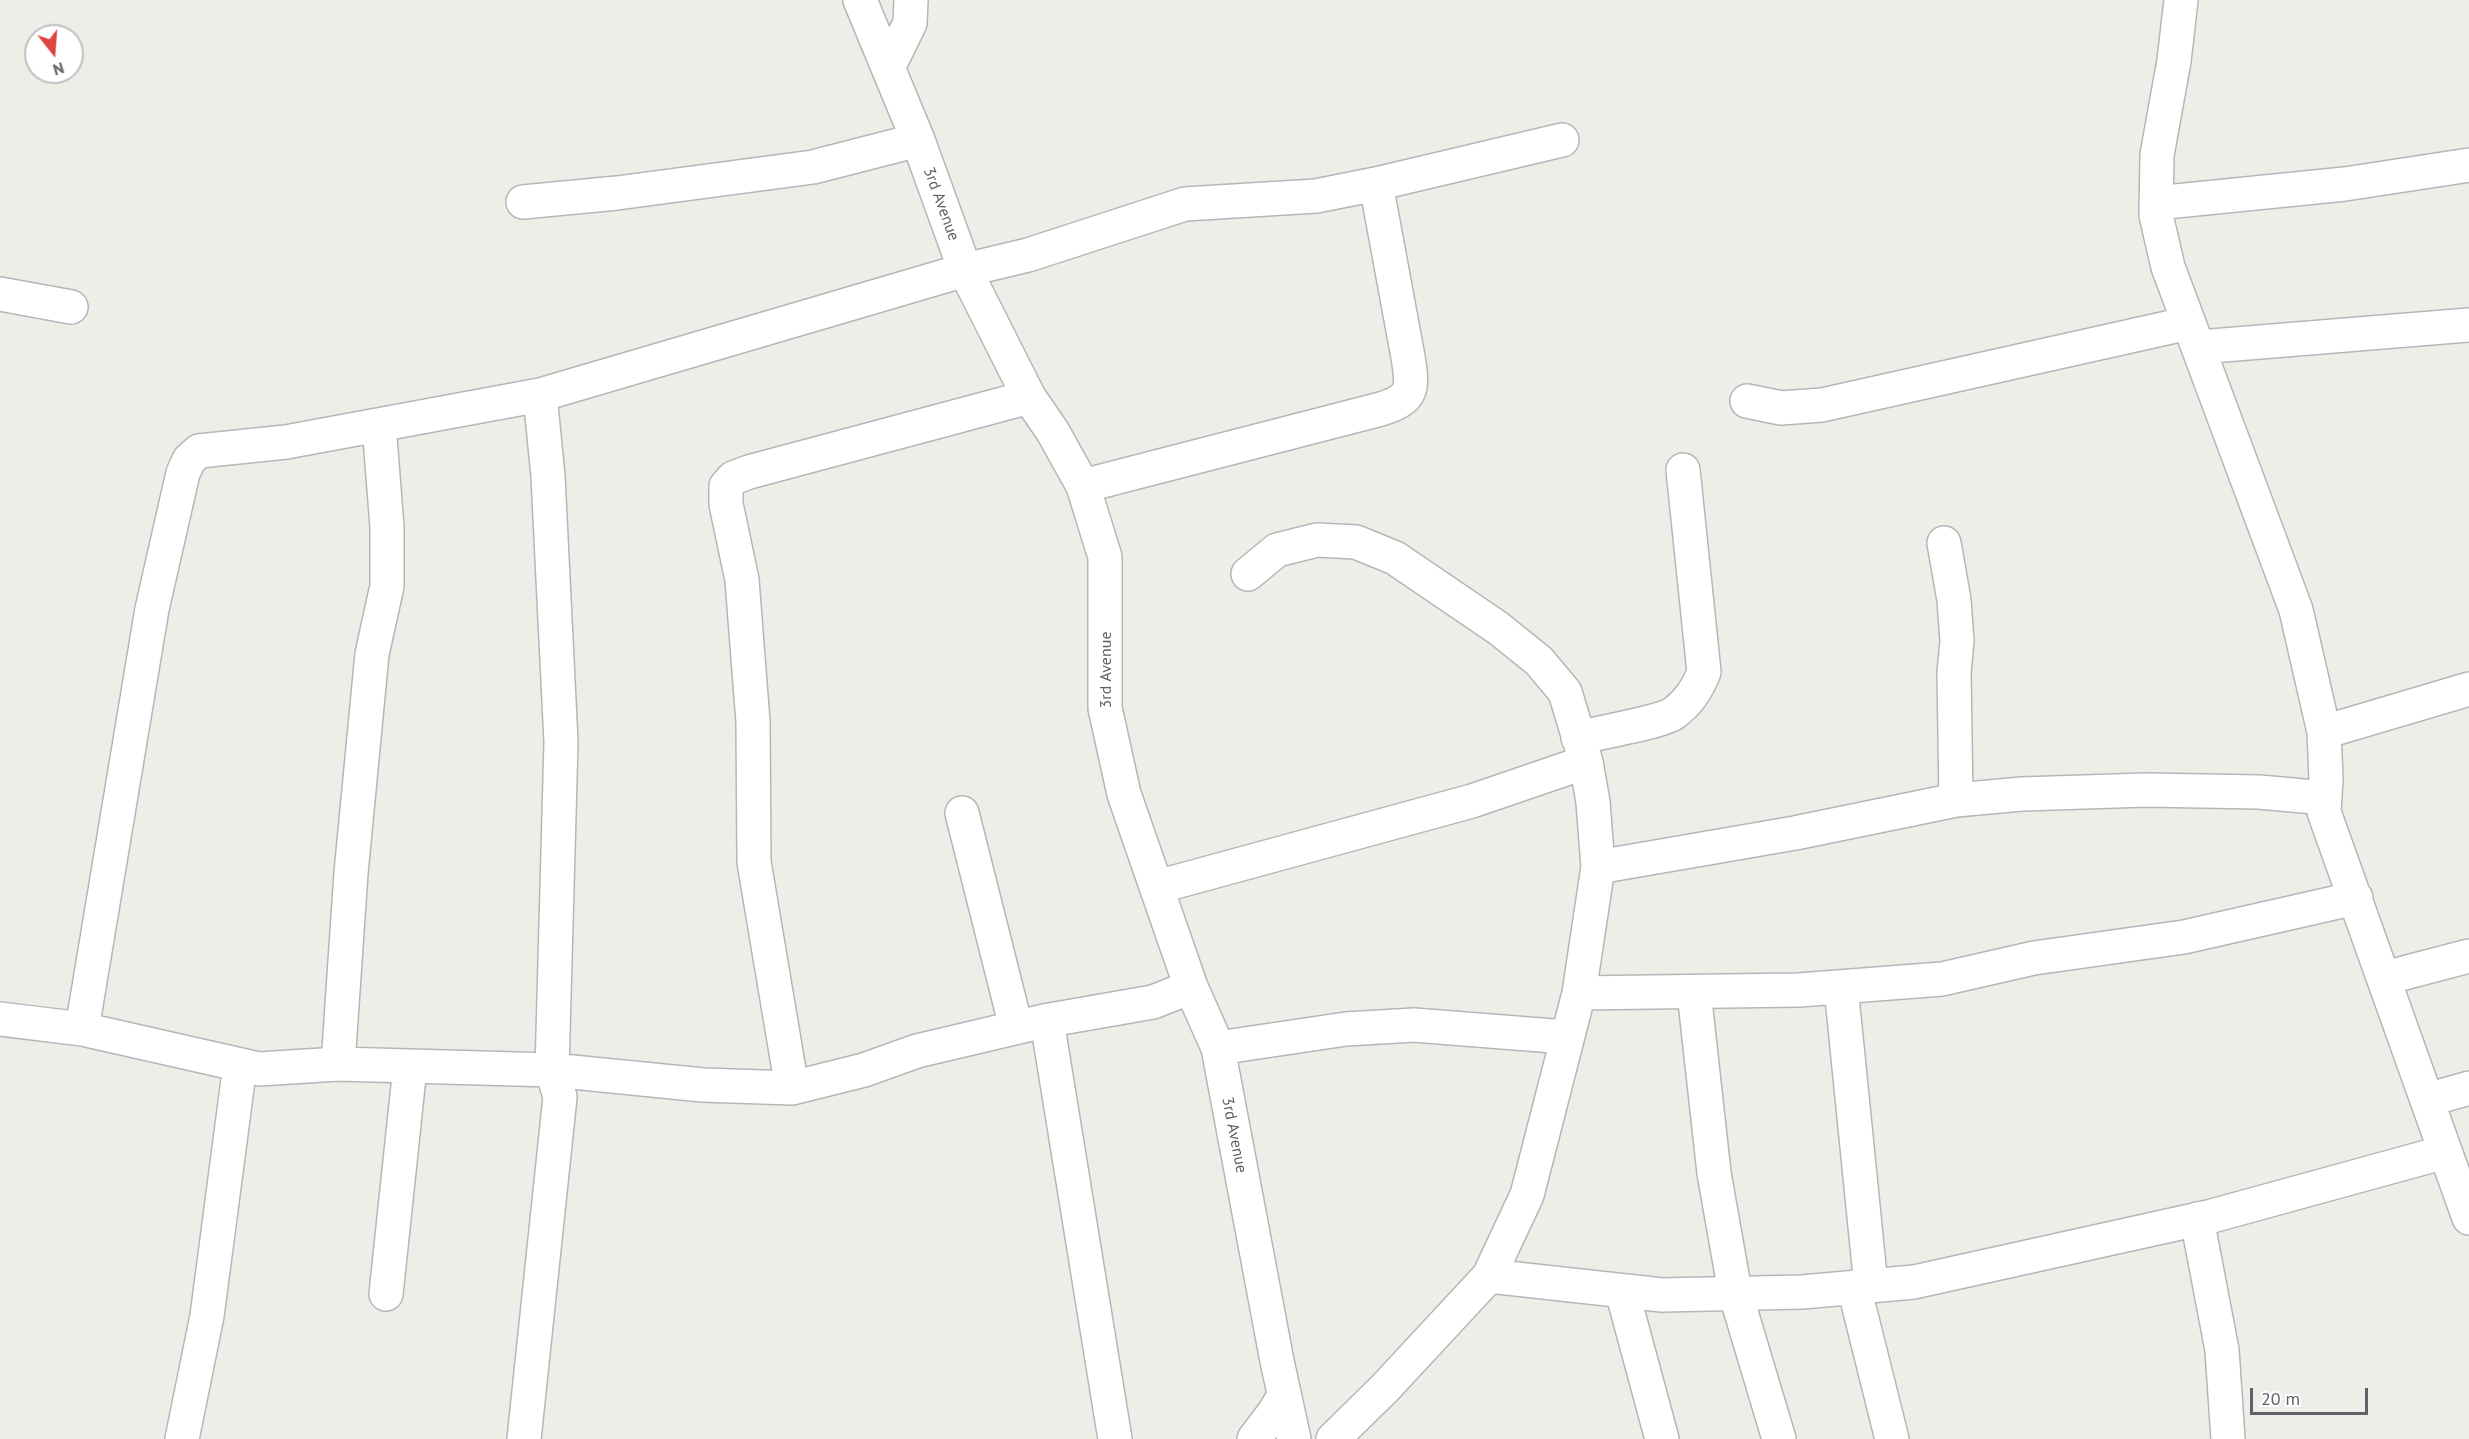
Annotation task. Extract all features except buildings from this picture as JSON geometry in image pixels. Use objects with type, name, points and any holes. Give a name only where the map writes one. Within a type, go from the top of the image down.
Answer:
[{"type":"street","name":"3rd Avenue","points":[[860,0],[918,140],[965,270],[1029,397],[1053,432],[1083,486],[1105,557],[1105,708],[1124,794],[1191,987],[1218,1048],[1294,1439]]},
{"type":"street","points":[[888,68],[910,23],[911,0]]},
{"type":"street","points":[[2181,0],[2174,61],[2157,155],[2157,215],[2168,267],[2296,610],[2324,732],[2324,812],[2469,1218]]},
{"type":"street","points":[[523,202],[617,194],[813,167],[918,140]]},
{"type":"street","points":[[82,1029],[152,609],[177,492],[189,460],[199,451],[286,442],[540,394],[965,270],[1028,255],[1185,204],[1316,196],[1562,140]]},
{"type":"street","points":[[2156,203],[2345,184],[2469,165]]},
{"type":"street","points":[[1083,486],[1381,409],[1398,404],[1407,396],[1412,380],[1376,184]]},
{"type":"street","points":[[0,294],[71,307]]},
{"type":"street","points":[[1747,401],[1781,408],[1822,405],[2194,335],[2469,325]]},
{"type":"street","points":[[524,1439],[560,1097],[552,1070],[561,742],[548,476],[540,394]]},
{"type":"street","points":[[792,1088],[754,862],[753,722],[742,580],[726,504],[726,486],[733,478],[749,472],[1029,397]]},
{"type":"street","points":[[338,1064],[351,873],[372,654],[387,586],[387,527],[379,424]]},
{"type":"street","points":[[1157,887],[1472,801],[1582,750],[1672,715],[1697,689],[1704,672],[1683,470]]},
{"type":"street","points":[[1248,574],[1277,550],[1317,540],[1356,542],[1395,558],[1498,628],[1539,660],[1564,692],[1582,750],[1593,802],[1598,867],[1579,993],[1527,1195],[1489,1276],[1385,1388],[1333,1439]]},
{"type":"street","points":[[1944,543],[1954,600],[1957,641],[1954,672],[1956,800]]},
{"type":"street","points":[[2324,732],[2469,689]]},
{"type":"street","points":[[1598,867],[1795,833],[1956,800],[2022,794],[2146,790],[2259,792],[2325,798]]},
{"type":"street","points":[[962,813],[1016,1027]]},
{"type":"street","points":[[1579,993],[1799,990],[1941,979],[2034,958],[2184,937],[2356,898]]},
{"type":"street","points":[[2385,978],[2469,956]]},
{"type":"street","points":[[0,1019],[82,1029],[259,1069],[338,1064],[552,1070],[703,1084],[792,1088],[864,1070],[917,1051],[1016,1027],[1153,1002],[1191,987]]},
{"type":"street","points":[[1841,987],[1862,1287],[1892,1439]]},
{"type":"street","points":[[1694,992],[1714,1173],[1735,1292],[1779,1439]]},
{"type":"street","points":[[1047,1021],[1116,1439]]},
{"type":"street","points":[[1218,1048],[1346,1029],[1414,1025],[1566,1037]]},
{"type":"street","points":[[182,1439],[207,1316],[240,1065]]},
{"type":"street","points":[[386,1294],[410,1066]]},
{"type":"street","points":[[2427,1100],[2469,1088]]},
{"type":"street","points":[[1489,1276],[1662,1295],[1802,1292],[1914,1282],[2197,1219],[2445,1152]]},
{"type":"street","points":[[2197,1219],[2222,1350],[2228,1439]]},
{"type":"street","points":[[1622,1291],[1662,1439]]},
{"type":"street","points":[[1254,1439],[1284,1396]]}]
